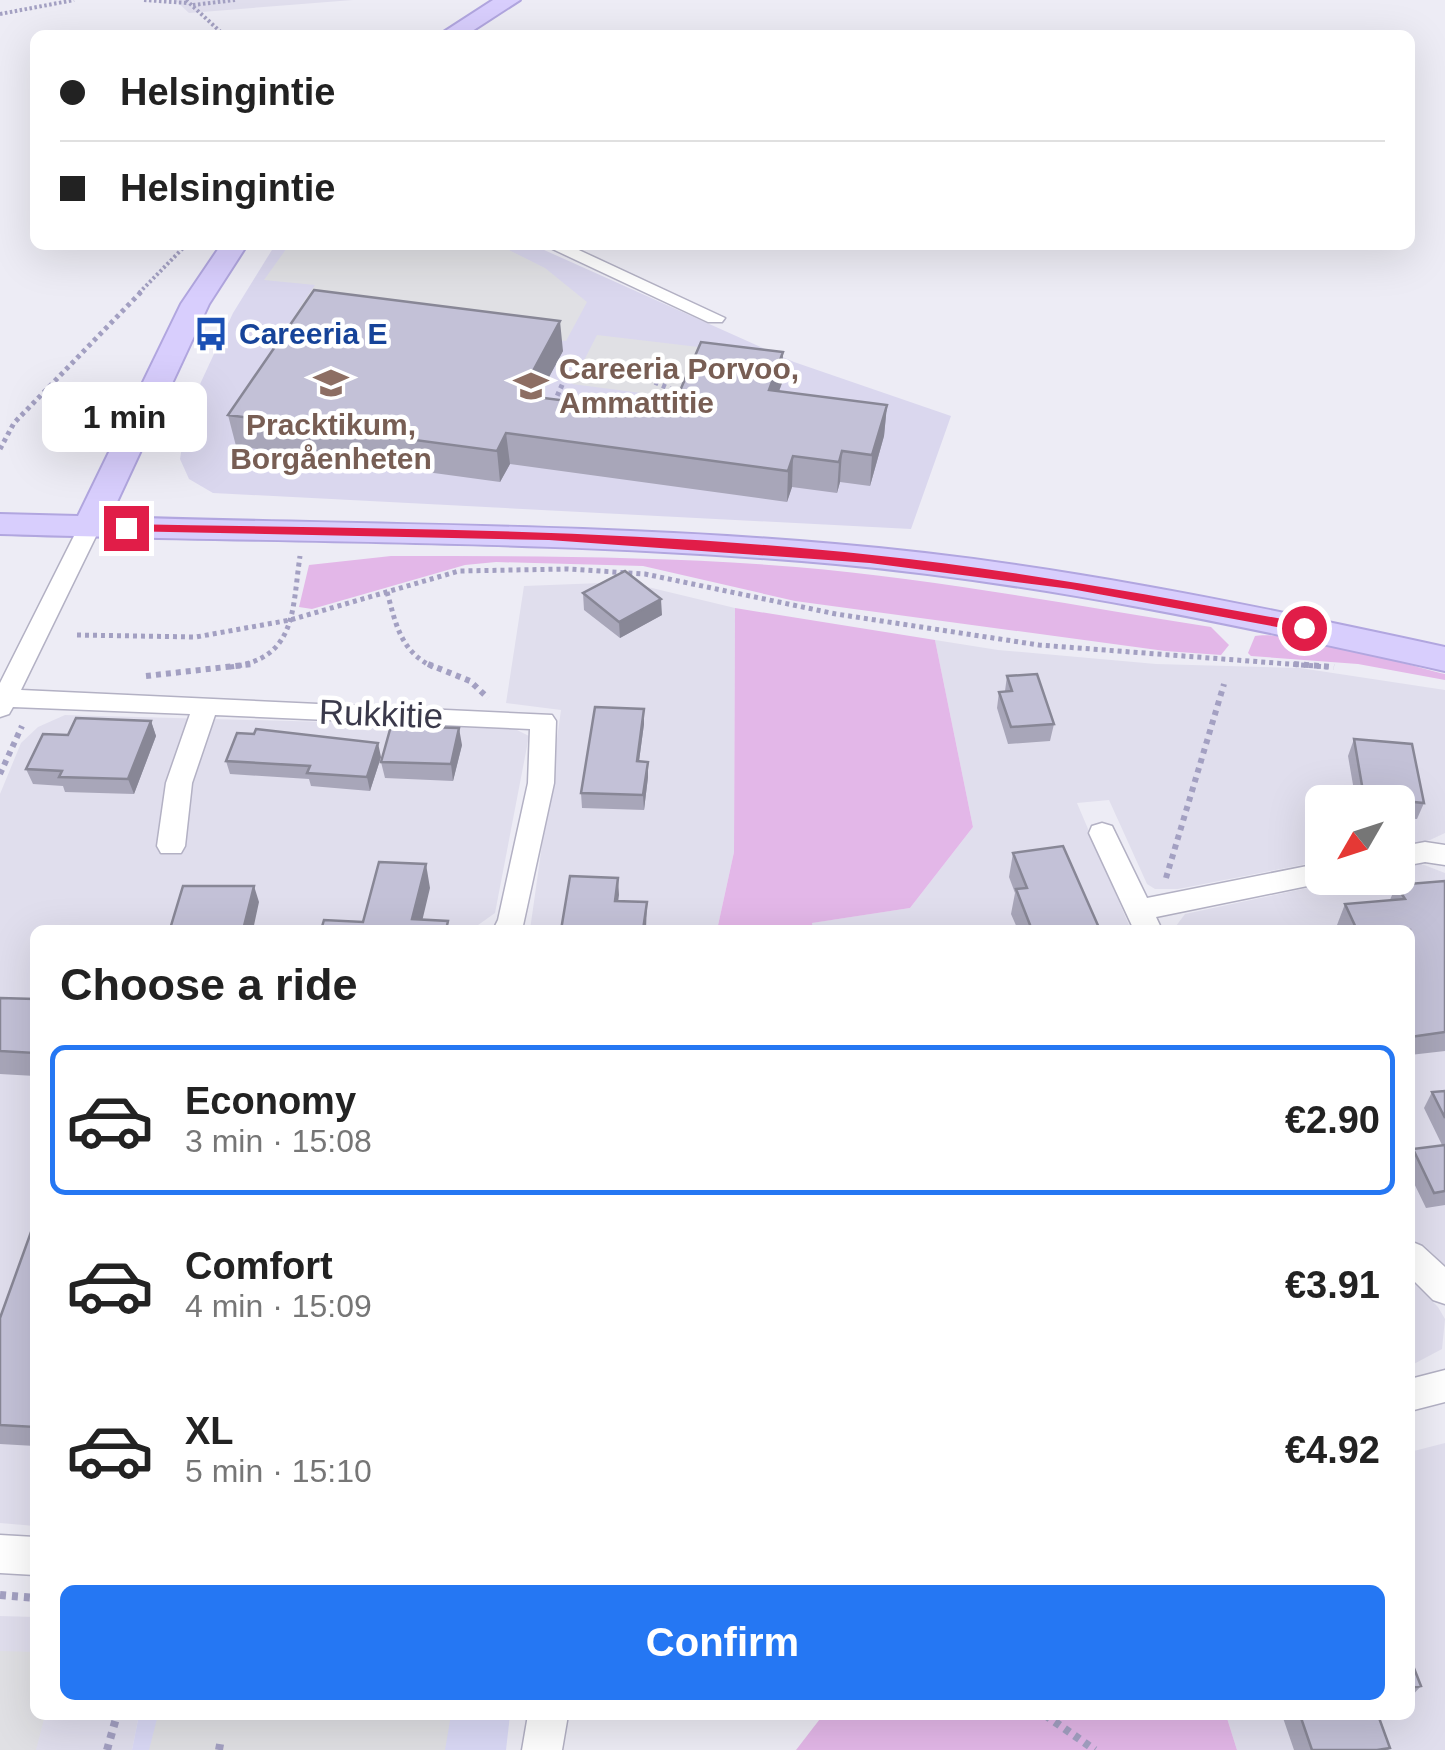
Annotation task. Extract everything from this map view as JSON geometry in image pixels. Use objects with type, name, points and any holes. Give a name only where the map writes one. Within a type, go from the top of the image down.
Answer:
[{"type":"main road","points":[[458,30],[509,0]]},
{"type":"main road","points":[[89,528],[195,304],[231,250]]},
{"type":"main road","points":[[0,524],[549,536],[955,567],[1234,612],[1445,659]]},
{"type":"street","points":[[564,250],[715,318]]},
{"type":"street","points":[[3,703],[89,528]]},
{"type":"street","name":"Rukkitie","points":[[3,703],[63,701],[543,721],[541,783],[511,925]]},
{"type":"street","points":[[171,846],[179,783],[205,707]]},
{"type":"street","points":[[1102,834],[1144,920],[1174,903],[1305,876]]},
{"type":"street","points":[[1415,854],[1445,854]]},
{"type":"street","points":[[1415,1261],[1445,1289]]},
{"type":"street","points":[[1415,1393],[1445,1386]]},
{"type":"street","points":[[0,1554],[30,1556]]},
{"type":"street","points":[[542,1750],[547,1720]]},
{"type":"path","points":[[0,14],[74,0]]},
{"type":"path","points":[[144,0],[235,0]]},
{"type":"path","points":[[189,3],[219,30]]},
{"type":"path","points":[[0,449],[14,423],[181,250]]},
{"type":"path","points":[[550,413],[571,365]]},
{"type":"path","points":[[640,376],[673,390],[661,426]]},
{"type":"path","points":[[136,677],[253,664],[276,652],[290,620],[298,561],[309,532]]},
{"type":"path","points":[[77,635],[196,637],[290,620],[459,571],[487,568],[645,574],[836,614],[1039,644],[1341,668]]},
{"type":"path","points":[[387,592],[405,648],[424,662],[482,688],[495,718]]},
{"type":"path","points":[[1174,903],[1166,878],[1224,684]]},
{"type":"path","points":[[0,774],[23,723],[50,715],[63,701]]},
{"type":"path","points":[[0,1594],[30,1597]]},
{"type":"path","points":[[107,1750],[116,1720]]},
{"type":"path","points":[[1052,1720],[1096,1750]]},
{"type":"shaded area","points":[[175,0],[353,0],[189,13]]},
{"type":"shaded area","name":"Careeria Porvoo, Ammattitie","points":[[272,250],[544,250],[794,362],[951,416],[911,529],[213,493],[189,479],[180,459],[188,410],[233,313]]},
{"type":"shaded area","points":[[285,250],[509,250],[545,268],[587,302],[566,341],[297,312],[315,285],[264,280]]},
{"type":"shaded area","points":[[597,335],[741,352],[680,398],[572,384]]},
{"type":"shaded area","points":[[391,556],[645,559],[848,572],[1211,627],[1229,645],[1221,655],[1165,651],[795,601],[643,566],[496,562],[465,565],[312,609],[299,607],[309,565]]},
{"type":"shaded area","points":[[627,582],[735,608],[734,852],[718,925],[531,925],[561,710],[506,703],[524,586]]},
{"type":"shaded area","points":[[735,608],[935,640],[973,827],[910,908],[812,925],[718,925],[734,852]]},
{"type":"shaded area","points":[[1255,636],[1293,638],[1348,649],[1445,674],[1445,680],[1358,664],[1251,656],[1248,653]]},
{"type":"shaded area","points":[[935,640],[998,650],[1156,664],[1300,668],[1445,690],[1445,833],[1430,840],[1415,843],[1415,785],[1305,785],[1305,864],[1178,889],[1155,889],[1147,884],[1109,800],[1077,803],[1129,925],[811,923],[910,908],[973,827]]},
{"type":"shaded area","points":[[65,715],[511,727],[529,736],[495,913],[478,925],[30,925],[30,1526],[0,1523],[0,794],[21,743],[38,727]]},
{"type":"shaded area","points":[[1415,864],[1445,873],[1445,1269],[1415,1241],[1415,925],[1177,925],[1185,914],[1305,888],[1305,895],[1415,895]]},
{"type":"shaded area","points":[[1415,1284],[1445,1319],[1442,1349],[1415,1363]]},
{"type":"shaded area","points":[[1445,1443],[1445,1750],[1237,1750],[1228,1720],[1415,1720],[1415,1451]]},
{"type":"shaded area","points":[[0,1616],[30,1617],[30,1720],[138,1720],[132,1750],[0,1750]]},
{"type":"shaded area","points":[[0,1651],[30,1652],[30,1720],[44,1720],[36,1750],[0,1750]]},
{"type":"shaded area","points":[[138,1720],[509,1720],[506,1750],[132,1750]]},
{"type":"shaded area","points":[[157,1720],[450,1720],[445,1750],[149,1750]]},
{"type":"shaded area","points":[[819,1720],[1228,1720],[1237,1750],[796,1750]]},
{"type":"building","points":[[314,290],[560,321],[520,395],[670,414],[701,342],[783,352],[769,390],[887,405],[872,455],[842,451],[839,462],[793,456],[788,471],[506,433],[497,451],[228,415]]},
{"type":"building","points":[[625,571],[661,599],[619,622],[583,593]]},
{"type":"building","points":[[1037,674],[1054,724],[1011,727],[999,692],[1012,691],[1007,676]]},
{"type":"building","points":[[595,707],[644,709],[637,761],[648,762],[643,795],[581,793]]},
{"type":"building","points":[[76,718],[151,721],[128,779],[59,777],[62,771],[26,769],[43,734],[68,735]]},
{"type":"building","points":[[391,726],[459,728],[451,764],[381,762]]},
{"type":"building","points":[[256,729],[378,743],[367,777],[307,773],[310,766],[226,761],[237,733],[254,734]]},
{"type":"building","points":[[1354,739],[1412,744],[1424,803],[1415,802],[1415,785],[1362,785]]},
{"type":"building","points":[[1063,846],[1098,925],[1030,925],[1016,889],[1027,888],[1013,853]]},
{"type":"building","points":[[379,862],[426,864],[412,919],[448,921],[447,925],[322,925],[324,920],[363,922]]},
{"type":"building","points":[[570,876],[618,878],[615,901],[647,902],[644,925],[562,925]]},
{"type":"building","points":[[1445,881],[1445,1032],[1415,1036],[1415,925],[1355,925],[1345,904],[1405,899],[1402,895],[1415,895],[1415,883]]},
{"type":"building","points":[[183,886],[254,886],[244,925],[171,925]]},
{"type":"building","points":[[0,998],[30,999],[30,1053],[0,1051]]},
{"type":"building","points":[[1445,1091],[1445,1118],[1432,1092]]},
{"type":"building","points":[[1445,1145],[1445,1191],[1434,1193],[1415,1149]]},
{"type":"building","points":[[30,1235],[30,1427],[0,1425],[0,1318]]},
{"type":"building","points":[[1302,1720],[1380,1720],[1390,1748],[1377,1750],[1312,1750]]},
{"type":"place","name":"Careeria E","points":[[211,334]]},
{"type":"place","name":"Pracktikum, Borgåenheten","points":[[331,383]]},
{"type":"place","name":"Careeria Porvoo, Ammattitie","points":[[531,386]]},
{"type":"route","points":[[126,528],[549,536],[870,558],[1071,584],[1304,628]]}]
